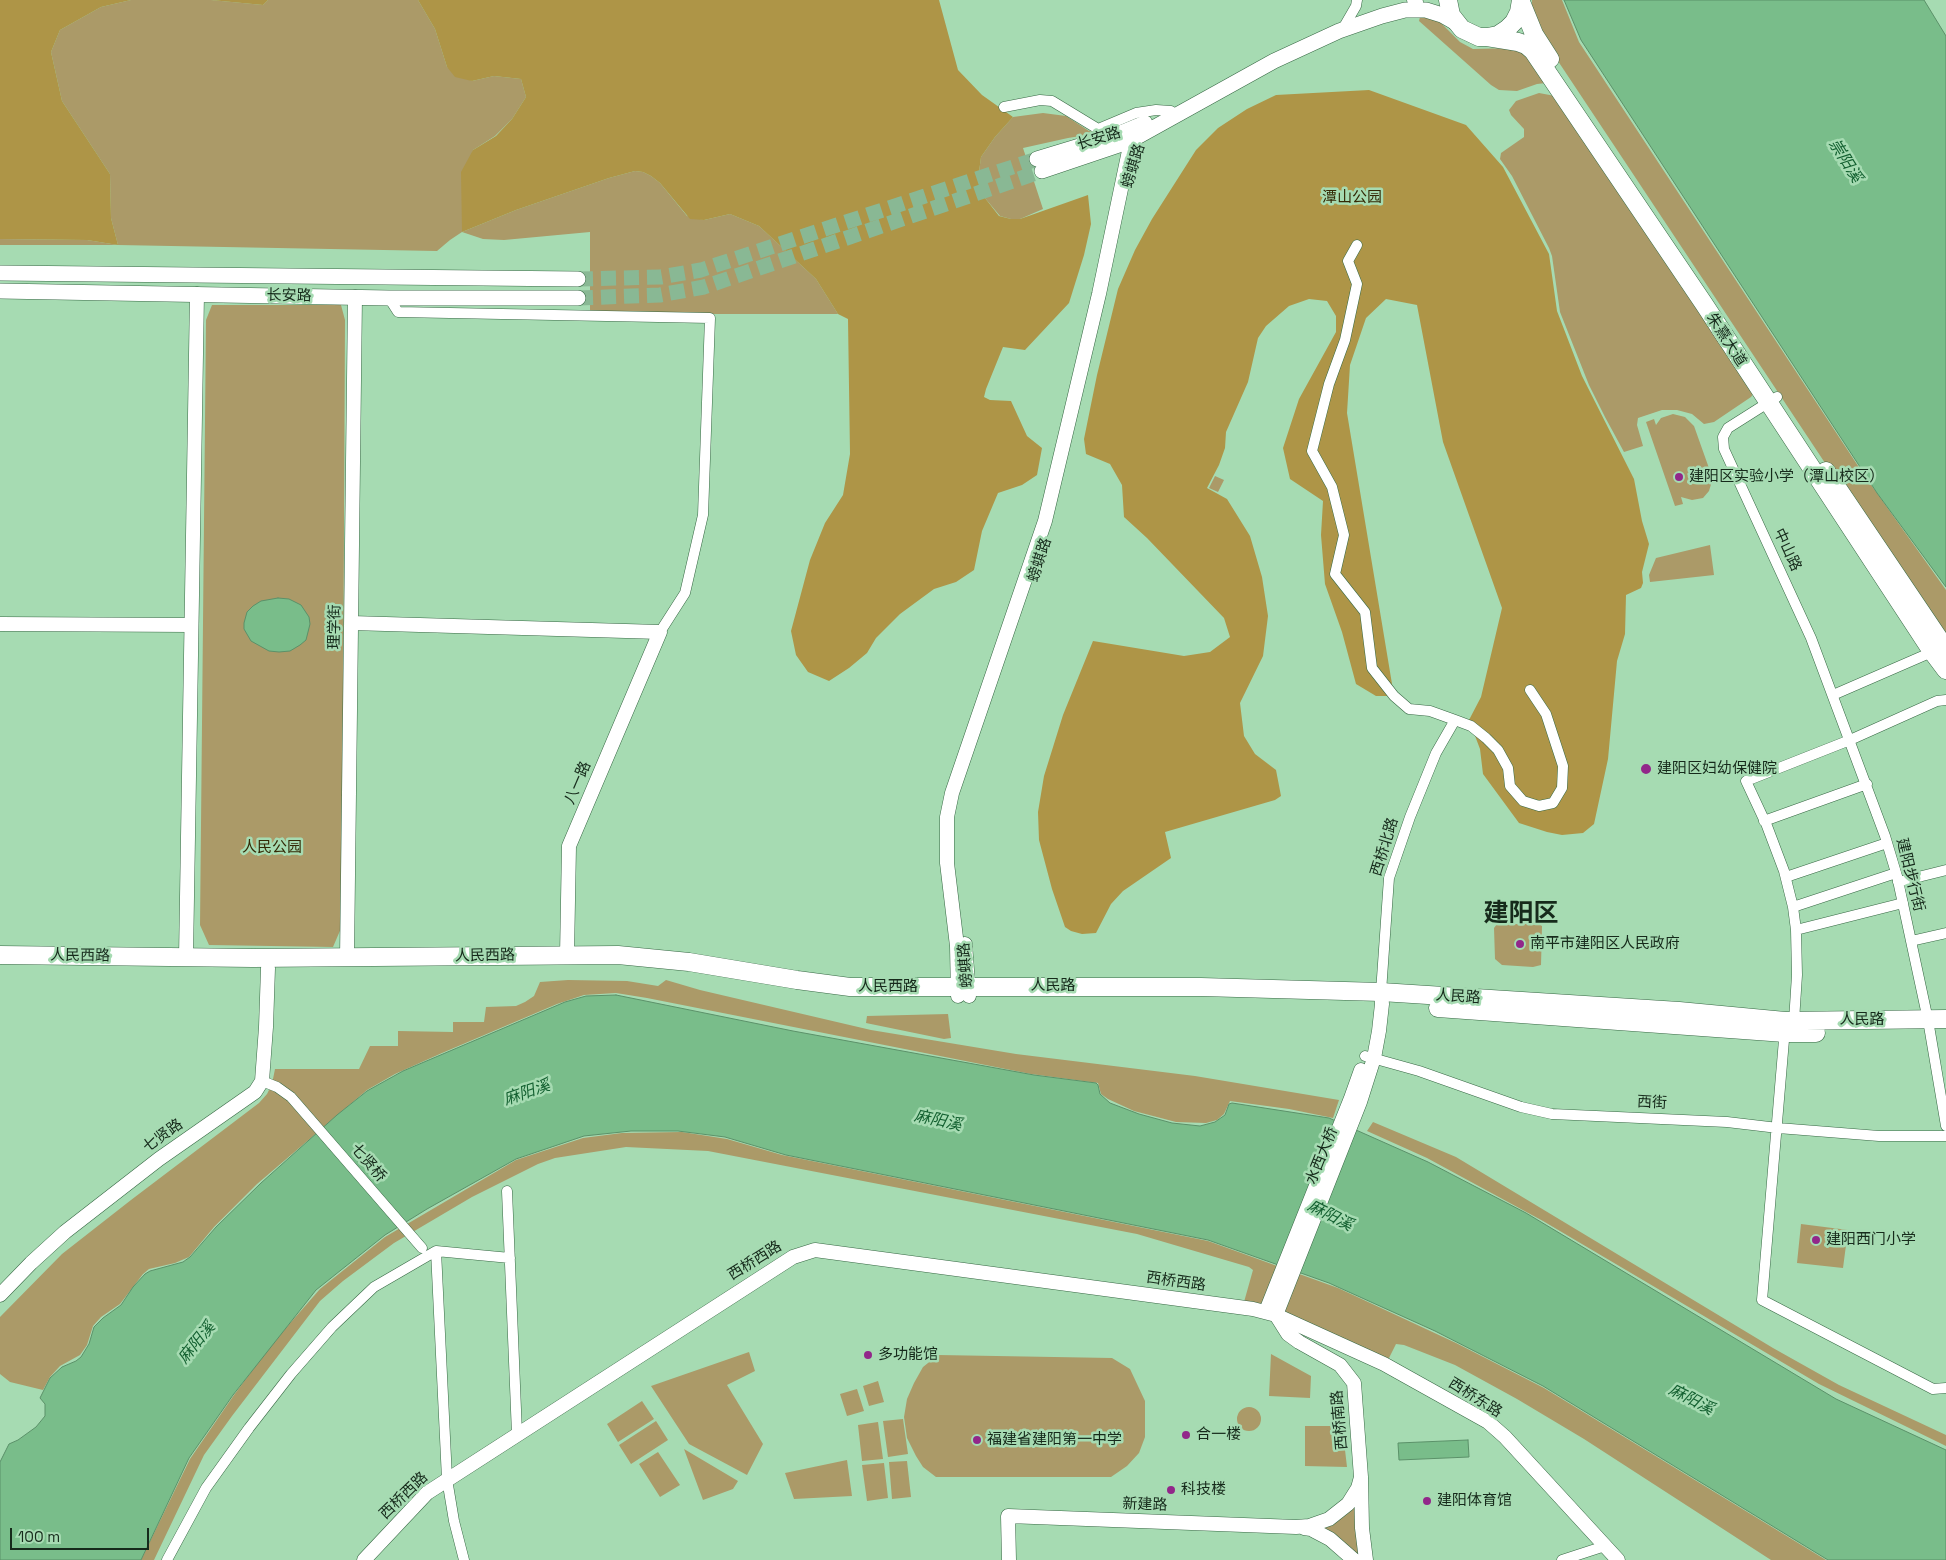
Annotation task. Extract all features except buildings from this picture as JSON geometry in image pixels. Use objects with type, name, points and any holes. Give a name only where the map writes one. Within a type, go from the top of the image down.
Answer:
[{"type":"highway","points":[[1448,0],[1451,15],[1456,23]]},
{"type":"highway","points":[[1488,37],[1498,34],[1511,26],[1519,12],[1521,1]]},
{"type":"highway","name":"朱熹大道","points":[[1521,1],[1534,34],[1772,400],[1939,650],[1946,670]]},
{"type":"highway","name":"朱熹大道","points":[[1456,23],[1470,34],[1518,42],[1526,45],[1533,52],[1704,304],[1772,400]]},
{"type":"highway","name":"人民西路","points":[[0,955],[347,958],[618,955],[689,962],[850,987],[963,991]]},
{"type":"highway","name":"人民西路","points":[[0,966],[268,968],[617,966],[686,972],[821,994],[850,996],[963,991]]},
{"type":"highway","name":"人民路","points":[[963,991],[1201,987],[1380,1000],[1664,1010],[1788,1025],[1935,1028],[1946,1019]]},
{"type":"main road","points":[[1162,118],[1274,61],[1339,31],[1418,1]]},
{"type":"main road","points":[[1381,14],[1405,10],[1426,10],[1442,15],[1456,23]]},
{"type":"main road","name":"螃蜞路","points":[[1162,118],[1272,57],[1312,38],[1381,14]]},
{"type":"main road","name":"长安路","points":[[1039,165],[1098,146],[1129,130],[1162,118]]},
{"type":"main road","name":"长安路","points":[[1098,146],[1128,156],[1162,118]]},
{"type":"main road","name":"长安路","points":[[0,273],[578,279]]},
{"type":"main road","name":"长安路","points":[[0,290],[389,298],[578,298]]},
{"type":"street","points":[[1345,25],[1356,6],[1357,0]]},
{"type":"street","points":[[1004,107],[1040,100],[1052,101],[1098,130],[1136,114],[1156,110],[1162,118]]},
{"type":"street","name":"螃蜞路","points":[[963,991],[966,946],[954,867],[956,809],[1045,545],[1062,484],[1099,324],[1128,156],[1162,118]]},
{"type":"street","points":[[1098,146],[1118,157],[1122,163],[1128,156]]},
{"type":"street","points":[[1356,245],[1348,261],[1357,284],[1345,340],[1329,384],[1312,452],[1332,487],[1344,535],[1335,574],[1365,612],[1372,668],[1394,696],[1409,709],[1430,711],[1471,726],[1498,750],[1508,768],[1510,786],[1523,801],[1539,806],[1553,803],[1562,788],[1563,766],[1546,714],[1530,690]]},
{"type":"street","points":[[186,957],[197,294]]},
{"type":"street","name":"理学街","points":[[347,958],[355,297]]},
{"type":"street","points":[[351,623],[660,632],[685,593],[704,515],[710,318],[398,312],[389,298]]},
{"type":"street","name":"中山路","points":[[1772,400],[1728,428],[1723,437],[1724,450],[1811,638],[1850,740]]},
{"type":"street","points":[[0,624],[191,625]]},
{"type":"street","name":"八一路","points":[[567,955],[569,846],[660,632]]},
{"type":"street","points":[[1833,695],[1939,650]]},
{"type":"street","points":[[1946,693],[1941,701],[1850,740],[1746,781],[1786,877],[1796,930],[1797,976],[1788,1025],[1762,1300],[1933,1389],[1946,1388]]},
{"type":"street","name":"西桥北路","points":[[1380,1000],[1389,878],[1410,817],[1436,753],[1455,720]]},
{"type":"street","name":"建阳步行街","points":[[1850,740],[1887,843],[1935,1028]]},
{"type":"street","points":[[1764,821],[1867,784]]},
{"type":"street","points":[[1786,877],[1887,843]]},
{"type":"street","points":[[1793,907],[1897,878],[1946,870]]},
{"type":"street","points":[[1796,930],[1903,903]]},
{"type":"street","points":[[1911,941],[1946,933]]},
{"type":"street","points":[[262,1081],[268,968]]},
{"type":"street","name":"水西大桥","points":[[1273,1308],[1356,1100],[1370,1057],[1380,1000]]},
{"type":"street","points":[[1935,1028],[1946,1126]]},
{"type":"street","name":"西街","points":[[1370,1057],[1419,1071],[1521,1106],[1552,1114],[1727,1122],[1879,1136],[1946,1136]]},
{"type":"street","name":"七贤桥","points":[[262,1081],[291,1097],[422,1248]]},
{"type":"street","name":"七贤路","points":[[0,1295],[65,1232],[159,1159],[255,1092],[262,1081]]},
{"type":"street","points":[[507,1191],[517,1434]]},
{"type":"street","name":"西桥西路","points":[[364,1560],[427,1493],[447,1479],[792,1256],[805,1252],[815,1250],[838,1252],[1273,1308]]},
{"type":"street","points":[[167,1560],[206,1488],[290,1374],[332,1327],[374,1287],[436,1251],[510,1258]]},
{"type":"street","points":[[436,1251],[447,1479],[454,1521],[464,1560]]},
{"type":"street","name":"西桥南路","points":[[1273,1308],[1285,1330],[1293,1338],[1340,1365],[1351,1377],[1356,1392],[1362,1528],[1366,1560]]},
{"type":"street","name":"西桥东路","points":[[1273,1308],[1384,1364],[1488,1422],[1505,1437],[1618,1560]]},
{"type":"street","name":"新建路","points":[[1009,1560],[1008,1516],[1296,1527],[1320,1523],[1338,1512],[1354,1496],[1361,1478]]},
{"type":"street","points":[[1296,1527],[1311,1529],[1322,1534],[1337,1543],[1354,1560]]},
{"type":"street","points":[[1562,1560],[1606,1546]]},
{"type":"green space","points":[[0,0],[131,0],[101,7],[60,30],[51,52],[62,101],[110,174],[111,218],[118,245],[87,240],[0,239]]},
{"type":"green space","points":[[131,0],[211,0],[263,5],[268,0],[418,0],[435,29],[447,67],[472,81],[494,76],[521,79],[526,97],[512,119],[495,136],[473,150],[462,232],[437,251],[118,245],[111,218],[110,174],[62,101],[51,52],[60,30],[101,7]]},
{"type":"green space","points":[[211,0],[268,0],[263,5]]},
{"type":"green space","points":[[418,0],[939,0],[958,70],[982,95],[1013,117],[995,137],[981,157],[978,180],[985,198],[999,216],[1020,219],[1088,195],[1091,224],[1084,255],[1069,303],[1025,350],[1003,347],[986,389],[984,397],[990,400],[1011,401],[1027,436],[1042,448],[1037,475],[1022,485],[998,493],[982,531],[974,570],[956,582],[934,589],[900,614],[876,638],[867,653],[829,681],[808,672],[796,655],[791,631],[810,560],[825,523],[843,495],[850,454],[848,319],[838,314],[816,279],[759,226],[730,214],[704,220],[690,219],[660,183],[643,172],[635,171],[609,178],[516,210],[462,232],[461,172],[473,150],[496,136],[512,119],[526,97],[521,79],[494,76],[472,81],[455,77],[447,67],[435,29]]},
{"type":"green space","points":[[1532,0],[1562,0],[1579,42],[1864,475],[1946,590],[1946,634],[1833,475],[1544,40],[1532,11]]},
{"type":"green space","points":[[1420,17],[1436,18],[1460,42],[1473,49],[1513,48],[1522,52],[1531,61],[1546,83],[1517,91],[1499,90],[1419,21]]},
{"type":"green space","name":"潭山公园","points":[[1369,90],[1466,125],[1503,167],[1549,254],[1557,311],[1582,376],[1634,479],[1642,521],[1649,544],[1642,572],[1643,583],[1641,588],[1626,595],[1625,634],[1617,661],[1608,759],[1594,824],[1583,833],[1562,835],[1519,823],[1483,774],[1480,749],[1469,720],[1481,697],[1502,608],[1443,442],[1417,305],[1386,299],[1366,318],[1350,365],[1347,413],[1394,696],[1376,696],[1356,684],[1342,632],[1325,584],[1321,535],[1323,501],[1290,479],[1283,448],[1299,399],[1336,332],[1336,316],[1327,301],[1309,299],[1289,306],[1266,326],[1258,338],[1248,382],[1226,432],[1225,448],[1219,465],[1207,488],[1227,499],[1250,536],[1262,577],[1268,616],[1263,656],[1240,703],[1244,736],[1255,754],[1276,770],[1281,796],[1275,800],[1165,832],[1171,858],[1123,891],[1111,904],[1096,933],[1082,934],[1071,931],[1065,927],[1052,889],[1039,840],[1038,812],[1044,776],[1063,715],[1093,641],[1184,656],[1210,652],[1230,637],[1224,618],[1147,538],[1124,517],[1122,485],[1110,464],[1086,454],[1084,439],[1118,289],[1135,250],[1152,219],[1196,150],[1218,128],[1247,109],[1276,95]]},
{"type":"green space","points":[[1539,93],[1555,96],[1564,107],[1753,394],[1714,422],[1704,424],[1692,414],[1677,410],[1662,410],[1638,418],[1637,425],[1643,446],[1624,452],[1605,417],[1589,385],[1560,312],[1552,256],[1549,248],[1512,176],[1500,159],[1501,153],[1524,137],[1524,129],[1511,115],[1509,110],[1516,101]]},
{"type":"green space","points":[[1043,113],[1066,116],[1089,131],[1099,133],[1023,148],[1043,209],[1020,219],[1000,216],[985,198],[978,180],[981,157],[995,137],[1013,117]]},
{"type":"green space","points":[[635,171],[643,172],[660,183],[687,216],[704,220],[730,214],[759,226],[816,279],[838,314],[712,314],[590,311],[590,232],[504,240],[483,239],[462,232],[516,210],[609,178]]},
{"type":"green space","points":[[0,239],[87,240],[118,245],[0,245]]},
{"type":"green space","name":"人民公园","points":[[212,305],[341,305],[345,320],[342,926],[333,947],[209,945],[200,925],[206,320]]},
{"type":"green space","points":[[1673,414],[1685,417],[1694,426],[1712,481],[1709,491],[1703,498],[1692,500],[1681,497],[1683,504],[1675,506],[1646,422],[1654,419],[1656,425],[1661,418]]},
{"type":"green space","points":[[1215,476],[1224,480],[1218,492],[1209,488]]},
{"type":"green space","points":[[1710,545],[1714,575],[1650,582],[1649,575],[1656,558]]},
{"type":"green space","points":[[1497,924],[1539,924],[1542,926],[1541,965],[1533,967],[1502,965],[1495,959],[1494,928]]},
{"type":"green space","points":[[568,980],[627,981],[658,986],[666,980],[700,990],[871,1030],[1016,1054],[1195,1076],[1339,1100],[1333,1118],[1289,1109],[1230,1101],[1224,1114],[1217,1120],[1206,1123],[1176,1122],[1134,1111],[1108,1099],[1101,1094],[1098,1083],[1031,1074],[647,998],[616,993],[584,995],[557,1004],[442,1053],[395,1074],[367,1090],[257,1184],[214,1227],[189,1257],[175,1263],[149,1269],[143,1274],[120,1304],[101,1317],[93,1326],[87,1345],[80,1355],[60,1366],[50,1377],[43,1390],[10,1382],[0,1374],[0,1317],[62,1254],[259,1103],[267,1094],[272,1084],[275,1069],[359,1069],[370,1046],[398,1046],[398,1031],[453,1032],[453,1022],[484,1022],[486,1007],[516,1006],[525,1002],[534,996],[540,982]]},
{"type":"green space","points":[[948,1014],[951,1038],[944,1039],[866,1023],[867,1016]]},
{"type":"green space","points":[[1373,1122],[1456,1157],[1773,1348],[1839,1385],[1946,1435],[1946,1446],[1819,1384],[1543,1221],[1427,1158],[1367,1131]]},
{"type":"green space","points":[[682,1132],[727,1139],[782,1155],[1208,1241],[1338,1288],[1456,1343],[1544,1388],[1826,1560],[1771,1560],[1584,1439],[1455,1365],[1404,1345],[1396,1344],[1388,1360],[1244,1302],[1253,1270],[1249,1267],[1137,1234],[708,1151],[626,1147],[555,1158],[538,1164],[472,1197],[394,1243],[343,1281],[320,1301],[232,1416],[204,1455],[154,1560],[141,1560],[190,1459],[271,1345],[320,1289],[385,1237],[516,1160],[583,1138],[622,1133]]},
{"type":"green space","points":[[1801,1224],[1848,1230],[1843,1268],[1797,1263]]},
{"type":"green space","points":[[749,1352],[755,1371],[727,1385],[763,1444],[747,1475],[689,1444],[651,1386]]},
{"type":"green space","points":[[1271,1354],[1311,1376],[1310,1398],[1269,1396]]},
{"type":"green space","points":[[938,1355],[1112,1358],[1130,1369],[1145,1401],[1145,1437],[1139,1453],[1127,1466],[1111,1477],[936,1477],[923,1467],[916,1456],[907,1438],[904,1417],[907,1399],[914,1383],[923,1367]]},
{"type":"green space","points":[[878,1381],[884,1402],[869,1406],[863,1386]]},
{"type":"green space","points":[[857,1389],[864,1411],[847,1416],[840,1394]]},
{"type":"green space","points":[[642,1401],[654,1419],[618,1442],[607,1424]]},
{"type":"green space","points":[[1249,1407],[1254,1408],[1260,1414],[1260,1424],[1254,1430],[1249,1431],[1244,1430],[1238,1424],[1237,1419],[1238,1414],[1244,1408]]},
{"type":"green space","points":[[903,1419],[908,1454],[888,1457],[883,1421]]},
{"type":"green space","points":[[656,1421],[668,1440],[631,1464],[619,1445]]},
{"type":"green space","points":[[878,1422],[883,1459],[862,1461],[858,1425]]},
{"type":"green space","points":[[1305,1426],[1332,1426],[1343,1433],[1347,1467],[1305,1466]]},
{"type":"green space","points":[[684,1449],[738,1481],[733,1489],[703,1500]]},
{"type":"green space","points":[[658,1452],[680,1485],[660,1497],[639,1464]]},
{"type":"green space","points":[[847,1460],[852,1496],[794,1499],[785,1473]]},
{"type":"green space","points":[[907,1461],[911,1497],[892,1499],[889,1462]]},
{"type":"green space","points":[[884,1463],[888,1498],[867,1501],[862,1465]]},
{"type":"green space","points":[[1356,1499],[1364,1560],[1321,1527]]},
{"type":"water","name":"崇阳溪","points":[[1564,0],[1924,0],[1946,36],[1946,587],[1877,493],[1581,40]]},
{"type":"water","points":[[278,598],[289,599],[301,605],[309,617],[310,624],[306,640],[290,651],[269,651],[251,641],[244,629],[247,612],[253,606],[261,601]]},
{"type":"water","name":"麻阳溪","points":[[616,995],[793,1031],[1034,1075],[1096,1083],[1100,1094],[1110,1103],[1139,1114],[1172,1123],[1200,1126],[1215,1122],[1225,1115],[1229,1104],[1232,1103],[1329,1118],[1428,1162],[1526,1213],[1836,1399],[1946,1450],[1946,1560],[1828,1560],[1543,1386],[1435,1331],[1329,1283],[1208,1240],[786,1155],[725,1137],[678,1131],[631,1131],[584,1136],[516,1159],[385,1235],[316,1290],[233,1395],[189,1458],[141,1560],[0,1560],[0,1462],[9,1444],[36,1427],[45,1416],[45,1404],[40,1398],[50,1378],[62,1367],[81,1357],[89,1344],[94,1327],[121,1305],[133,1287],[145,1274],[183,1262],[190,1257],[216,1227],[261,1183],[337,1115],[367,1091],[403,1071],[565,1002],[586,996]]},
{"type":"water","points":[[1468,1440],[1469,1457],[1399,1460],[1398,1443]]},
{"type":"tunnel","points":[[578,279],[661,277],[701,270],[1037,159]]},
{"type":"tunnel","points":[[578,298],[660,295],[704,287],[1042,171]]},
{"type":"place","name":"建阳区实验小学（潭山校区）","points":[[1679,477]]},
{"type":"place","name":"建阳区妇幼保健院","points":[[1646,769]]},
{"type":"place","name":"南平市建阳区人民政府","points":[[1520,944]]},
{"type":"place","name":"建阳西门小学","points":[[1816,1240]]},
{"type":"place","name":"多功能馆","points":[[868,1355]]},
{"type":"place","name":"合一楼","points":[[1186,1435]]},
{"type":"place","name":"福建省建阳第一中学","points":[[977,1440]]},
{"type":"place","name":"科技楼","points":[[1171,1490]]},
{"type":"place","name":"建阳体育馆","points":[[1427,1501]]},
{"type":"district","name":"建阳区","points":[[1521,914]]}]
